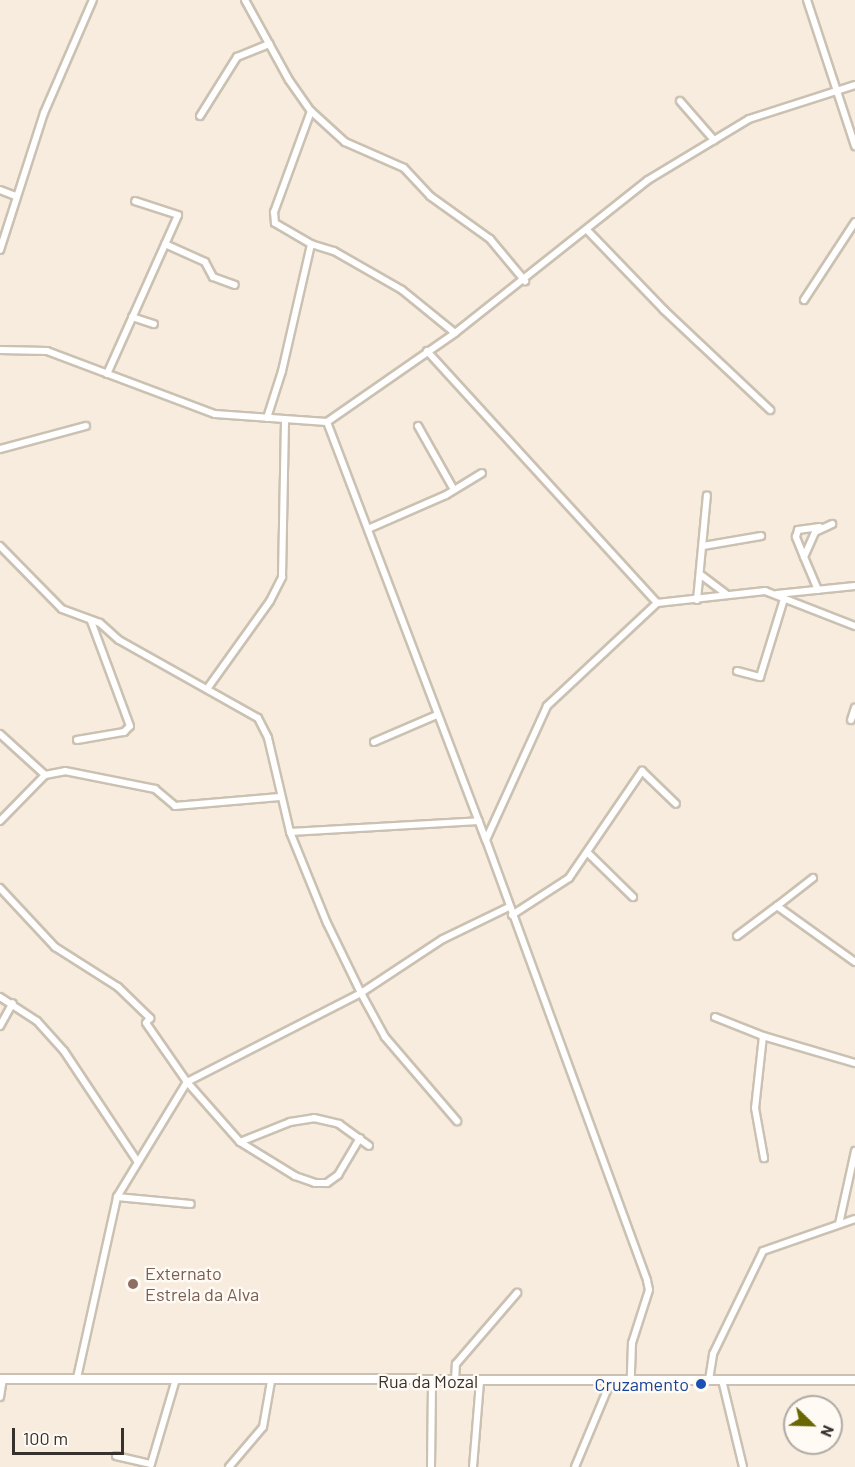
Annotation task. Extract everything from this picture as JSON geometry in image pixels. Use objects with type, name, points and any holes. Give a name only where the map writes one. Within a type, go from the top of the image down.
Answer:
[{"type":"main road","name":"Rua da Mozal","points":[[1,1379],[855,1380]]},
{"type":"street","points":[[0,250],[44,113],[93,0]]},
{"type":"street","points":[[244,0],[311,111],[345,142],[404,168],[430,196],[490,239],[525,281]]},
{"type":"street","points":[[807,0],[855,146]]},
{"type":"street","points":[[200,116],[237,57],[269,44]]},
{"type":"street","points":[[0,350],[47,351],[215,414],[327,422],[525,281],[648,180],[749,119],[837,88],[855,85]]},
{"type":"street","points":[[680,101],[714,140]]},
{"type":"street","points":[[311,111],[274,213],[275,223],[311,244],[334,251],[402,290],[455,333]]},
{"type":"street","points":[[0,190],[16,196]]},
{"type":"street","points":[[107,374],[177,214],[135,201]]},
{"type":"street","points":[[804,300],[855,222]]},
{"type":"street","points":[[588,231],[664,310],[770,410]]},
{"type":"street","points":[[165,244],[205,262],[213,277],[235,285]]},
{"type":"street","points":[[267,418],[282,371],[311,244]]},
{"type":"street","points":[[132,317],[154,324]]},
{"type":"street","points":[[427,351],[657,603]]},
{"type":"street","points":[[207,690],[270,601],[282,577],[285,420]]},
{"type":"street","points":[[327,422],[479,821],[647,1281],[649,1290],[632,1343],[631,1381]]},
{"type":"street","points":[[0,449],[86,426]]},
{"type":"street","points":[[418,426],[454,490]]},
{"type":"street","points":[[368,529],[454,490],[482,473]]},
{"type":"street","points":[[697,600],[708,495]]},
{"type":"street","points":[[818,590],[796,537],[798,531],[832,524]]},
{"type":"street","points":[[804,557],[820,527]]},
{"type":"street","points":[[703,546],[761,536]]},
{"type":"street","points":[[0,546],[62,609],[91,621],[258,718],[264,726],[290,832],[327,923],[361,993],[385,1037],[457,1121]]},
{"type":"street","points":[[701,575],[727,595]]},
{"type":"street","points":[[773,594],[855,586]]},
{"type":"street","points":[[486,840],[547,706],[657,603],[697,600],[756,591],[773,594],[855,626]]},
{"type":"street","points":[[737,671],[760,677],[784,599]]},
{"type":"street","points":[[77,740],[124,732],[130,726],[91,621]]},
{"type":"street","points":[[851,720],[855,708]]},
{"type":"street","points":[[374,742],[437,715]]},
{"type":"street","points":[[0,734],[45,775]]},
{"type":"street","points":[[0,821],[45,775],[78,771],[155,789],[175,806],[280,797]]},
{"type":"street","points":[[512,915],[566,881],[588,853],[642,771],[676,804]]},
{"type":"street","points":[[290,832],[479,821]]},
{"type":"street","points":[[588,853],[633,897]]},
{"type":"street","points":[[737,936],[813,878]]},
{"type":"street","points":[[0,888],[55,947],[118,987],[150,1018],[146,1023],[187,1082],[240,1142],[295,1176],[315,1184],[327,1183],[338,1175],[360,1138]]},
{"type":"street","points":[[777,906],[855,962]]},
{"type":"street","points":[[77,1378],[117,1197],[187,1082],[361,993],[443,939],[509,907]]},
{"type":"street","points":[[0,997],[13,1003],[36,1021],[64,1052],[137,1161]]},
{"type":"street","points":[[0,1026],[13,1003]]},
{"type":"street","points":[[715,1017],[763,1036],[855,1063]]},
{"type":"street","points":[[763,1036],[755,1108],[764,1158]]},
{"type":"street","points":[[240,1142],[290,1122],[314,1119],[339,1124],[369,1146]]},
{"type":"street","points":[[838,1224],[855,1150]]},
{"type":"street","points":[[117,1197],[191,1204]]},
{"type":"street","points":[[709,1380],[713,1354],[763,1251],[855,1218]]},
{"type":"street","points":[[455,1381],[456,1364],[517,1293]]},
{"type":"street","points":[[0,1397],[1,1379]]},
{"type":"street","points":[[116,1456],[151,1464],[176,1379]]},
{"type":"street","points":[[722,1380],[743,1467]]},
{"type":"street","points":[[229,1467],[263,1427],[270,1407],[271,1381]]},
{"type":"street","points":[[431,1467],[432,1381]]},
{"type":"street","points":[[473,1467],[480,1381]]},
{"type":"street","points":[[575,1467],[611,1381]]},
{"type":"place","name":"Externato Estrela da Alva","points":[[133,1284]]},
{"type":"place","name":"Cruzamento","points":[[701,1384]]}]
